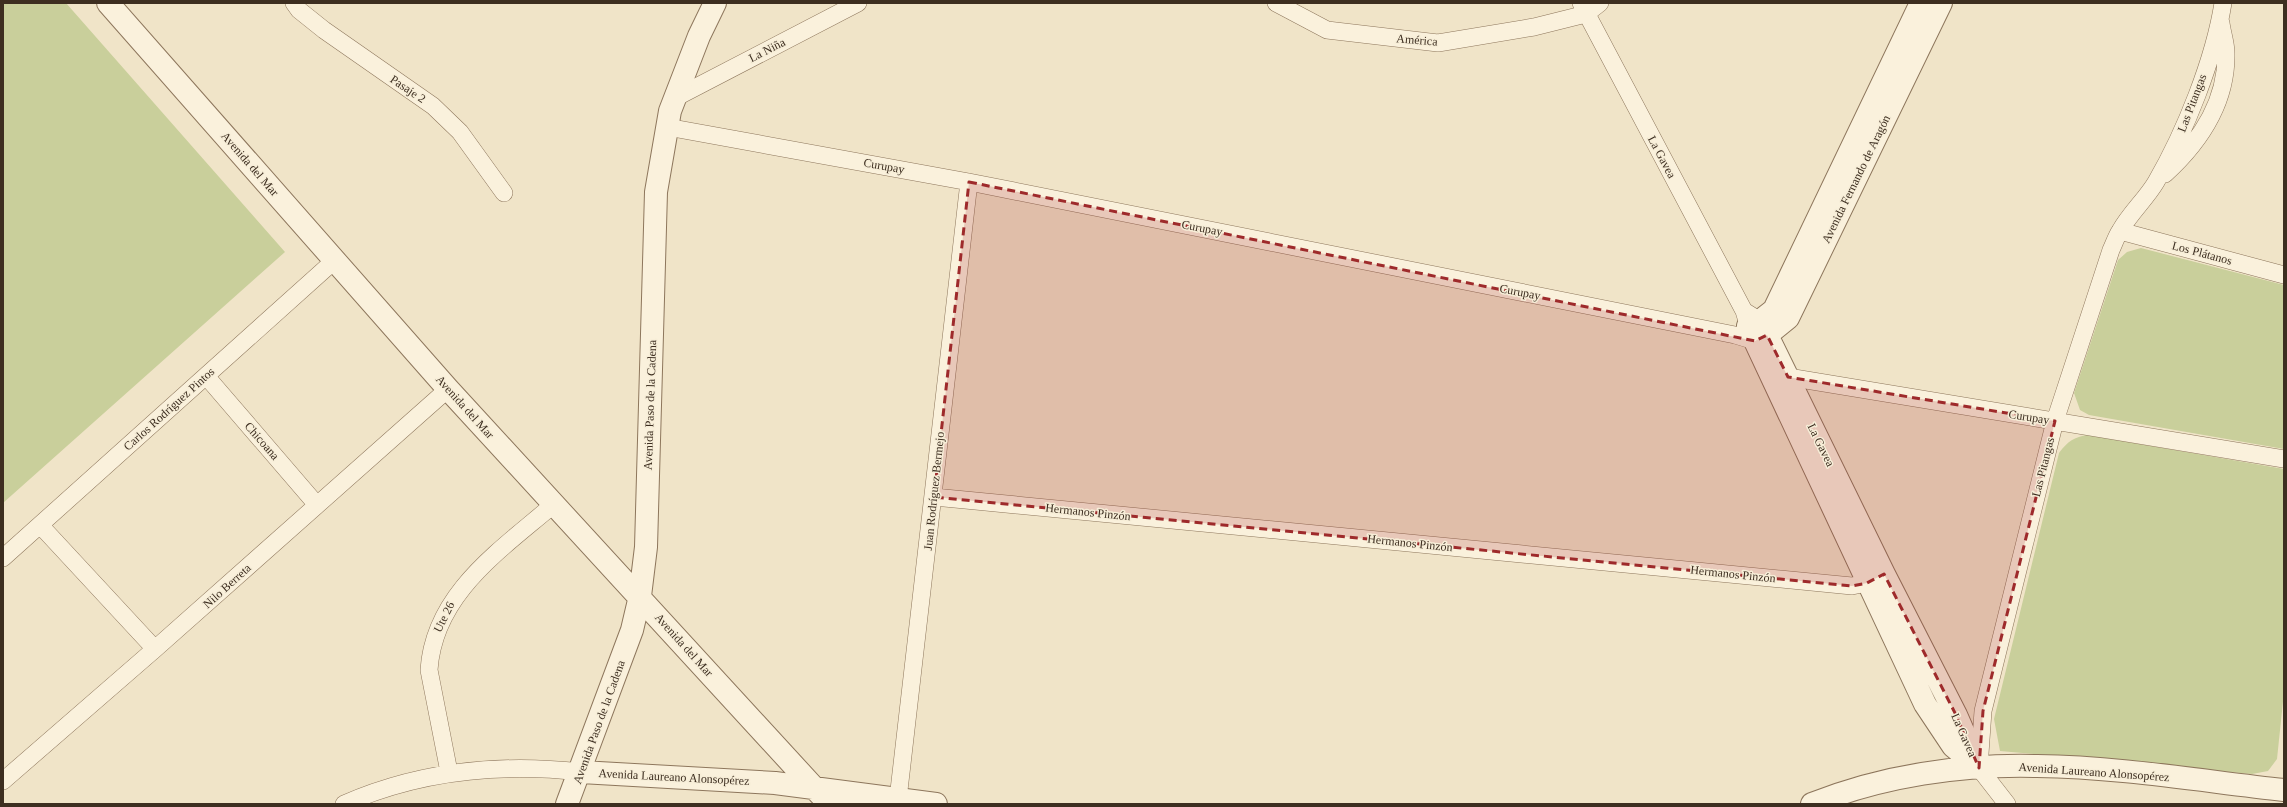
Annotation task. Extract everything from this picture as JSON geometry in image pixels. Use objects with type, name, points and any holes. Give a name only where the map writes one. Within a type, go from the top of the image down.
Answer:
[{"type":"street","name":"Avenida del Mar","points":[[108,3],[448,389],[640,596],[829,804]]},
{"type":"street","name":"Pasaje 2","points":[[294,3],[299,10],[324,30],[433,106],[460,132],[504,193]]},
{"type":"street","name":"Avenida Paso de la Cadena","points":[[567,804],[581,772],[632,630],[640,596],[646,547],[656,192],[667,127],[675,98],[699,36],[715,3]]},
{"type":"street","name":"La Niña","points":[[675,98],[858,3]]},
{"type":"street","name":"América","points":[[1276,3],[1327,30],[1438,43],[1534,27],[1583,8]]},
{"type":"street","points":[[1583,8],[1600,3]]},
{"type":"street","name":"Avenida Fernando de Aragón","points":[[1752,328],[1774,310],[1921,3]]},
{"type":"street","name":"Avenida Fernando de Aragón","points":[[1752,328],[1788,318],[1941,3]]},
{"type":"street","name":"Las Pitangas","points":[[2156,182],[2198,91],[2220,20],[2222,3]]},
{"type":"street","name":"La Gavea","points":[[1583,8],[1781,380],[1875,579],[1956,714],[1979,768]]},
{"type":"street","name":"Las Pitangas","points":[[1979,768],[1983,711],[2055,421],[2102,276],[2120,230],[2156,182],[2178,162],[2203,132],[2216,109],[2223,83],[2226,52],[2220,20]]},
{"type":"street","name":"Curupay","points":[[667,127],[1752,328]]},
{"type":"street","name":"Juan Rodríguez Bermejo","points":[[898,799],[934,497],[968,182]]},
{"type":"street","name":"Los Plátanos","points":[[2120,230],[2284,275]]},
{"type":"street","name":"Carlos Rodríguez Pintos","points":[[3,558],[335,260]]},
{"type":"street","name":"Chicoana","points":[[206,376],[317,505]]},
{"type":"street","name":"Curupay","points":[[1781,380],[2055,421],[2284,459]]},
{"type":"street","name":"Nilo Berreta","points":[[3,781],[155,649],[448,389]]},
{"type":"street","name":"Hermanos Pinzón","points":[[934,497],[1852,586],[1875,579]]},
{"type":"street","name":"Ute 26","points":[[449,772],[429,670],[430,654],[440,623],[456,594],[477,570],[554,504]]},
{"type":"street","points":[[40,525],[155,649]]},
{"type":"street","name":"Avenida Laureano Alonsopérez","points":[[1812,804],[1841,793],[1901,778],[1979,768],[2038,766],[2084,769],[2284,790]]},
{"type":"street","name":"Avenida Laureano Alonsopérez","points":[[344,804],[449,772],[502,768],[544,768],[581,772],[775,783],[936,804]]},
{"type":"street","points":[[1979,768],[2007,804]]},
{"type":"highlighted area","points":[[969,182],[1755,341],[1767,335],[1788,377],[2055,421],[1983,711],[1979,768],[1956,715],[1884,574],[1867,583],[1852,586],[934,497]]},
{"type":"green space","points":[[3,3],[66,3],[285,252],[3,503]]},
{"type":"green space","points":[[2141,248],[2284,285],[2284,449],[2089,415],[2080,410],[2074,393],[2118,260],[2127,252]]},
{"type":"green space","points":[[2088,435],[2284,469],[2284,692],[2277,759],[2268,771],[2252,774],[2000,751],[1994,719],[2059,453],[2065,445],[2072,440]]}]
